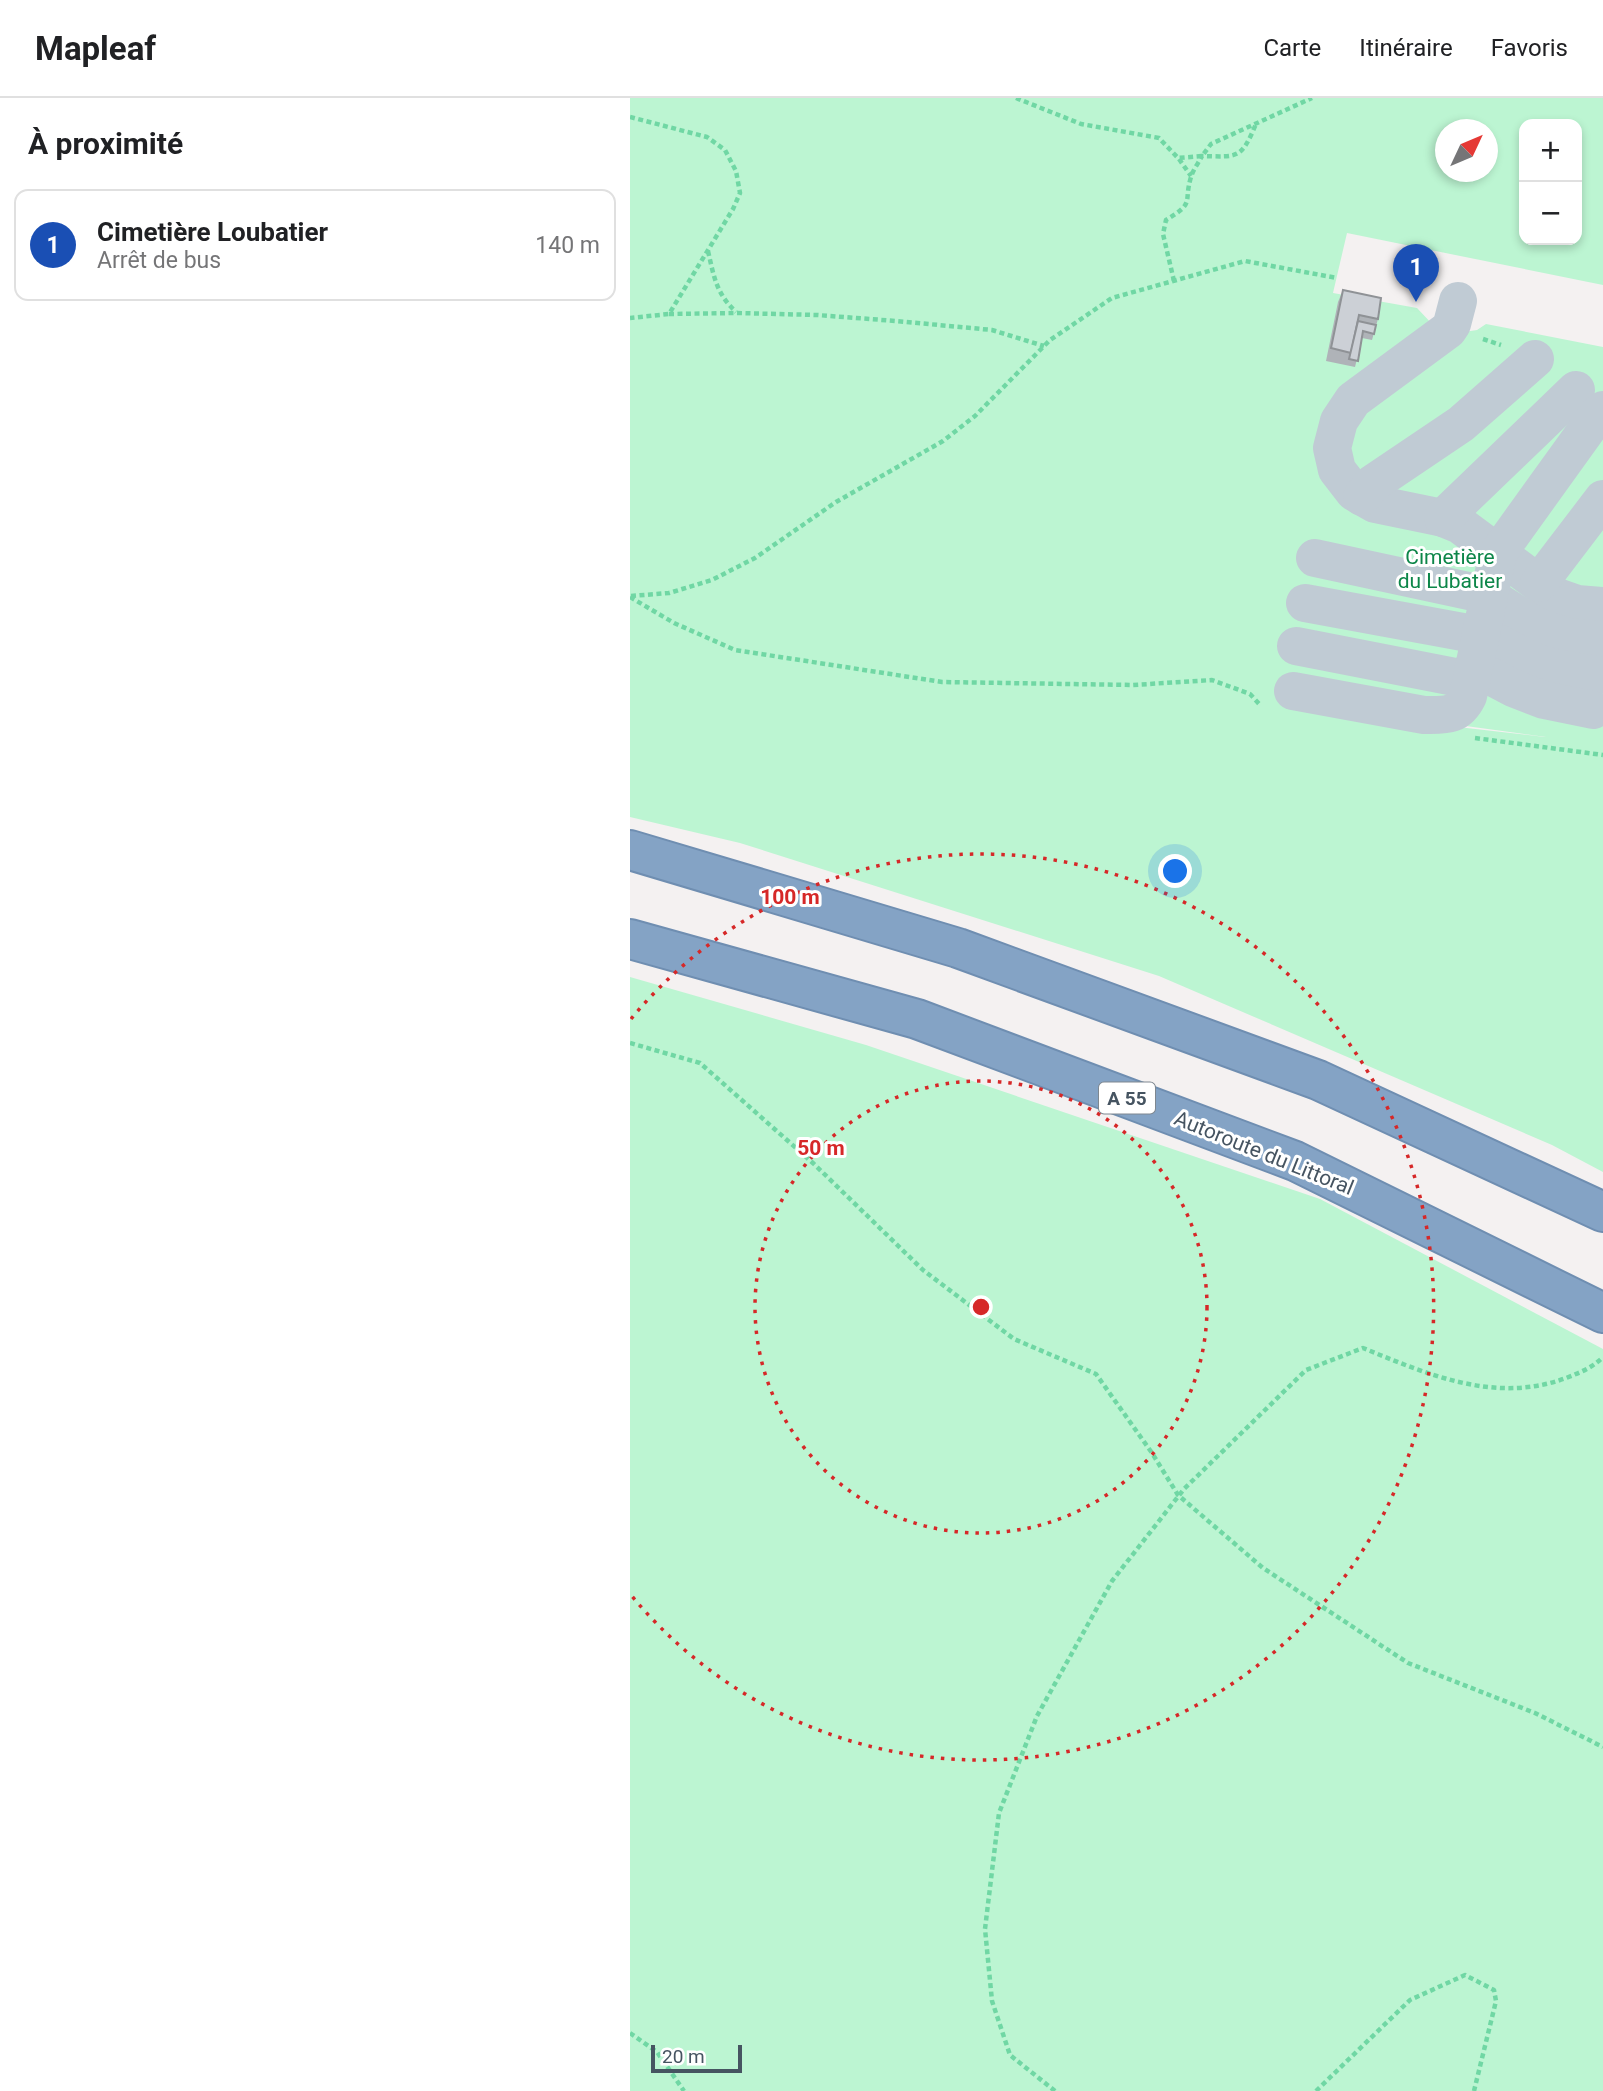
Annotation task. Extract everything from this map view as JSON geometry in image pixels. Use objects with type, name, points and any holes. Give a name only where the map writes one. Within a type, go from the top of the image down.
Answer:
[{"type":"highway","points":[[630,850],[958,947],[1318,1080],[1603,1212]]},
{"type":"highway","name":"Autoroute du Littoral","points":[[630,939],[917,1019],[1295,1161],[1603,1313]]},
{"type":"lane","points":[[1458,301],[1448,330],[1353,400],[1339,421],[1332,448],[1337,470],[1354,492],[1375,504],[1443,518],[1460,525],[1557,597],[1577,604],[1599,658]]},
{"type":"lane","points":[[1363,497],[1372,484],[1461,424],[1535,359]]},
{"type":"lane","points":[[1278,699],[1424,715],[1446,715],[1462,708],[1468,696],[1487,595],[1498,553],[1598,414],[1589,400],[1443,518]]},
{"type":"lane","points":[[1539,583],[1603,499]]},
{"type":"lane","points":[[1315,558],[1487,595],[1536,626],[1567,637],[1599,658]]},
{"type":"lane","points":[[1305,603],[1474,661],[1513,688],[1544,700],[1599,658]]},
{"type":"lane","points":[[1296,646],[1474,661]]},
{"type":"path","points":[[1016,98],[1081,124],[1159,138],[1191,176]]},
{"type":"path","points":[[1174,281],[1163,233],[1166,220],[1179,213],[1189,201],[1191,176],[1211,144],[1312,98]]},
{"type":"path","points":[[630,117],[707,137],[725,150],[736,171],[740,193],[733,209],[669,314]]},
{"type":"path","points":[[1178,158],[1233,157],[1246,147],[1256,123]]},
{"type":"path","points":[[708,251],[714,279],[723,299],[737,313]]},
{"type":"path","points":[[630,597],[669,593],[712,580],[755,558],[836,502],[943,441],[975,416],[1044,346],[1112,298],[1245,261],[1337,278]]},
{"type":"path","points":[[630,318],[669,314],[817,315],[992,330],[1044,346]]},
{"type":"path","points":[[630,597],[674,623],[735,650],[942,682],[1133,685],[1212,680],[1250,694],[1278,699]]},
{"type":"path","points":[[1473,738],[1603,755]]},
{"type":"path","points":[[630,1043],[700,1063],[814,1164],[923,1270],[1014,1339],[1096,1374],[1152,1453],[1178,1496],[1263,1568],[1408,1663],[1535,1713],[1603,1747]]},
{"type":"path","points":[[1055,2091],[1010,2055],[992,2001],[985,1929],[999,1813],[1037,1716],[1112,1581],[1178,1496],[1306,1370],[1363,1348],[1427,1374],[1493,1389],[1545,1386],[1591,1369],[1603,1357]]},
{"type":"path","points":[[1315,2091],[1410,2000],[1465,1975],[1494,1990],[1496,2001],[1474,2091]]},
{"type":"path","points":[[630,2033],[657,2052],[684,2091]]},
{"type":"green space","name":"Cimetière du Lubatier","points":[[630,98],[1603,98],[1603,285],[1347,233],[1333,293],[1417,308],[1434,326],[1464,332],[1477,330],[1486,324],[1603,347],[1603,1172],[1552,1145],[1159,976],[740,843],[630,817]],"holes":[[[1300,709],[1371,713],[1546,737]]]},
{"type":"green space","points":[[630,977],[866,1045],[1320,1199],[1603,1349],[1603,2091],[630,2091]]},
{"type":"building","points":[[1343,290],[1381,298],[1378,319],[1359,315],[1351,353],[1331,348]]},
{"type":"building","points":[[1358,321],[1376,325],[1374,334],[1363,331],[1358,361],[1349,359]]},
{"type":"place","name":"Cimetière Loubatier","points":[[1416,302]]}]
